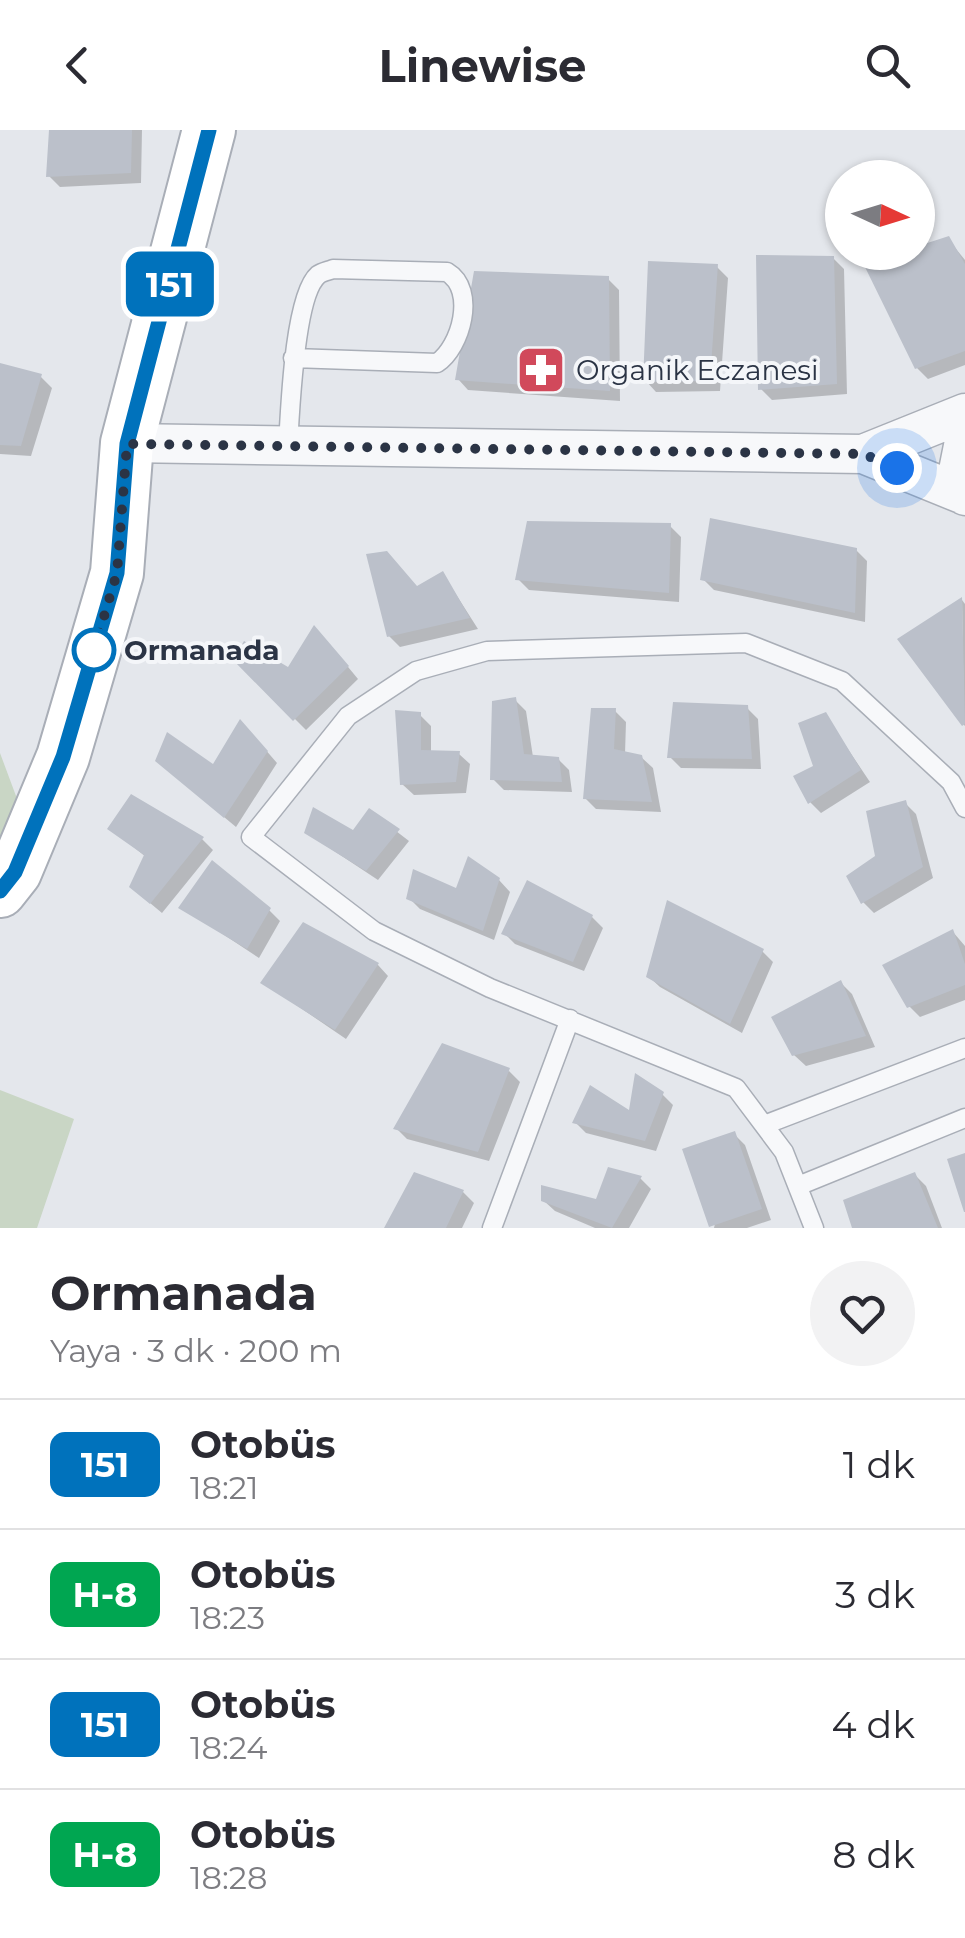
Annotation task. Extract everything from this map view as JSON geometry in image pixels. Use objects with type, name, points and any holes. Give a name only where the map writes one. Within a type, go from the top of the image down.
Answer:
[{"type":"street","points":[[0,891],[15,872],[63,757],[117,573],[127,444],[209,130]]},
{"type":"street","points":[[863,454],[965,413]]},
{"type":"street","points":[[965,436],[958,471],[965,496]]},
{"type":"street","points":[[127,444],[863,454],[965,496]]},
{"type":"lane","points":[[288,446],[293,358],[310,289],[318,276],[333,269],[448,272],[456,277],[462,292],[460,336],[453,352],[437,363],[293,358]]},
{"type":"lane","points":[[814,1228],[784,1152],[736,1088],[490,988],[374,930],[251,837],[348,716],[416,671],[487,651],[746,643],[842,681],[952,782],[965,808]]},
{"type":"lane","points":[[492,1228],[570,1019]]},
{"type":"lane","points":[[764,1124],[965,1048]]},
{"type":"lane","points":[[798,1186],[965,1118]]},
{"type":"green space","points":[[0,753],[19,804],[0,844]]},
{"type":"green space","points":[[0,1090],[74,1119],[37,1228],[0,1228]]},
{"type":"building","points":[[49,130],[132,130],[131,173],[46,177]]},
{"type":"building","points":[[949,236],[965,264],[965,351],[915,369],[866,270],[935,270],[935,241]]},
{"type":"building","points":[[756,255],[825,256],[825,270],[834,270],[837,384],[758,390]]},
{"type":"building","points":[[648,261],[718,264],[710,381],[643,382]]},
{"type":"building","points":[[474,271],[609,276],[610,391],[455,380]]},
{"type":"building","points":[[0,363],[42,374],[21,446],[0,445]]},
{"type":"building","points":[[710,518],[857,548],[855,613],[700,580]]},
{"type":"building","points":[[527,521],[671,523],[669,593],[515,580]]},
{"type":"building","points":[[387,551],[417,586],[443,571],[470,618],[387,637],[366,554]]},
{"type":"building","points":[[962,597],[965,724],[962,726],[897,639]]},
{"type":"building","points":[[314,625],[349,666],[293,721],[233,660],[244,641],[288,667]]},
{"type":"building","points":[[516,697],[524,754],[559,757],[562,782],[490,780],[492,701]]},
{"type":"building","points":[[673,702],[748,705],[752,759],[667,758]]},
{"type":"building","points":[[591,708],[616,708],[614,749],[642,755],[652,802],[583,799]]},
{"type":"building","points":[[395,710],[421,712],[421,750],[460,751],[456,782],[400,785]]},
{"type":"building","points":[[826,712],[861,770],[808,804],[793,776],[813,766],[798,723]]},
{"type":"building","points":[[240,719],[268,751],[224,818],[155,761],[167,732],[213,764]]},
{"type":"building","points":[[131,794],[204,837],[150,904],[129,887],[144,855],[107,829]]},
{"type":"building","points":[[906,800],[923,867],[861,904],[846,876],[875,856],[866,811]]},
{"type":"building","points":[[313,807],[353,830],[369,808],[400,829],[366,871],[304,833]]},
{"type":"building","points":[[468,856],[500,878],[483,931],[406,899],[413,869],[456,888]]},
{"type":"building","points":[[212,860],[271,908],[247,949],[178,908]]},
{"type":"building","points":[[527,880],[593,915],[573,962],[501,934]]},
{"type":"building","points":[[667,900],[764,949],[730,1024],[646,977]]},
{"type":"building","points":[[303,922],[379,963],[335,1030],[260,983]]},
{"type":"building","points":[[953,929],[965,964],[965,985],[907,1008],[882,965]]},
{"type":"building","points":[[841,980],[866,1036],[792,1056],[771,1017]]},
{"type":"building","points":[[442,1043],[510,1068],[478,1152],[393,1129]]},
{"type":"building","points":[[635,1073],[664,1092],[645,1141],[572,1123],[590,1085],[629,1110]]},
{"type":"building","points":[[735,1131],[762,1209],[709,1227],[682,1149]]},
{"type":"building","points":[[965,1153],[965,1212],[964,1212],[947,1159]]},
{"type":"building","points":[[608,1167],[642,1176],[612,1228],[541,1201],[541,1185],[596,1199]]},
{"type":"building","points":[[414,1172],[464,1190],[446,1228],[384,1228]]},
{"type":"building","points":[[915,1172],[938,1228],[852,1228],[843,1200]]},
{"type":"bus line","name":"151","points":[[0,891],[15,872],[63,757],[117,573],[127,444],[209,130]]},
{"type":"place","name":"Organik Eczanesi","points":[[541,370]]},
{"type":"place","name":"Ormanada","points":[[94,650]]},
{"type":"route","points":[[94,650],[117,573],[127,444],[863,454],[897,468]]}]
